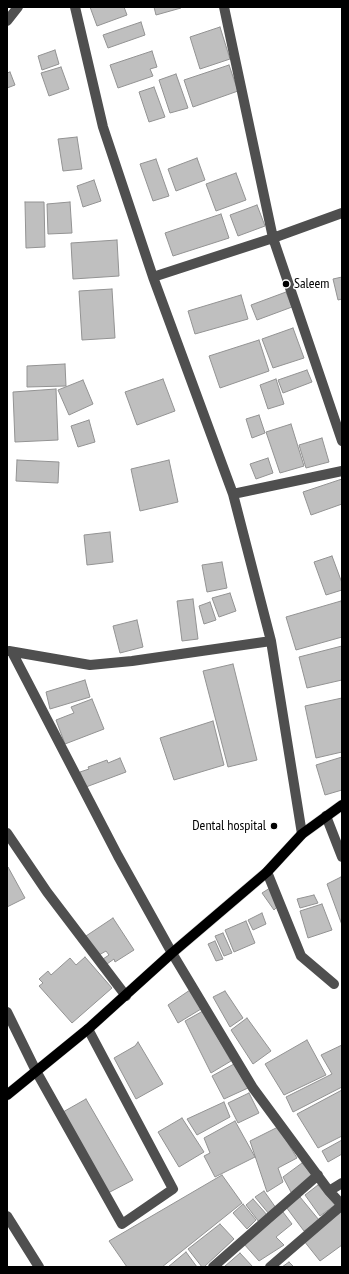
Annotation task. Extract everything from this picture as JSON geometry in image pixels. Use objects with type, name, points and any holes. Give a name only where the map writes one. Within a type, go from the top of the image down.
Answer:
[{"type":"main road","points":[[7,1095],[88,1029],[267,872],[302,834],[342,805]]},
{"type":"street","points":[[7,21],[18,7]]},
{"type":"street","points":[[75,7],[103,127],[153,277],[233,494],[271,641],[302,834]]},
{"type":"street","points":[[224,7],[273,238],[342,441]]},
{"type":"street","points":[[153,277],[273,238],[342,213]]},
{"type":"street","points":[[233,494],[342,471]]},
{"type":"street","points":[[10,652],[90,665],[132,661],[271,641]]},
{"type":"street","points":[[10,652],[118,856],[172,954],[253,1088],[329,1191],[342,1205],[270,1267]]},
{"type":"street","points":[[326,816],[342,858]]},
{"type":"street","points":[[7,833],[47,892],[126,996]]},
{"type":"street","points":[[267,872],[301,956],[334,984]]},
{"type":"street","points":[[7,1012],[36,1071],[122,1224],[173,1189],[88,1029]]},
{"type":"street","points":[[213,1267],[318,1175]]},
{"type":"street","points":[[329,1191],[342,1183]]},
{"type":"street","points":[[7,1216],[39,1267]]},
{"type":"building","points":[[90,7],[124,7],[127,15],[97,26]]},
{"type":"building","points":[[154,7],[180,7],[181,8],[156,15]]},
{"type":"building","points":[[141,22],[145,35],[108,48],[103,35]]},
{"type":"building","points":[[220,27],[230,59],[200,69],[190,37]]},
{"type":"building","points":[[55,50],[59,64],[42,70],[38,56]]},
{"type":"building","points":[[152,51],[157,67],[150,69],[153,76],[118,88],[110,65]]},
{"type":"building","points":[[229,65],[238,91],[193,107],[184,80]]},
{"type":"building","points":[[61,67],[69,89],[49,96],[41,73]]},
{"type":"building","points":[[10,72],[15,85],[7,88],[7,73]]},
{"type":"building","points":[[176,74],[188,108],[170,113],[159,80]]},
{"type":"building","points":[[154,87],[165,117],[149,122],[139,92]]},
{"type":"building","points":[[77,137],[82,169],[63,171],[58,139]]},
{"type":"building","points":[[197,158],[205,180],[176,191],[168,169]]},
{"type":"building","points":[[156,159],[169,196],[153,201],[140,164]]},
{"type":"building","points":[[236,173],[246,200],[216,211],[206,184]]},
{"type":"building","points":[[94,180],[101,201],[83,207],[77,186]]},
{"type":"building","points":[[25,202],[44,202],[45,247],[26,248]]},
{"type":"building","points":[[70,202],[72,233],[48,234],[47,204]]},
{"type":"building","points":[[257,205],[265,226],[238,236],[230,215]]},
{"type":"building","points":[[221,214],[229,238],[173,256],[165,233]]},
{"type":"building","points":[[117,240],[119,276],[73,279],[71,243]]},
{"type":"building","points":[[342,277],[342,299],[338,300],[333,279]]},
{"type":"building","points":[[112,289],[115,338],[82,340],[79,291]]},
{"type":"building","points":[[286,292],[292,307],[257,320],[251,305]]},
{"type":"building","points":[[241,295],[248,319],[195,334],[188,311]]},
{"type":"building","points":[[293,328],[304,358],[273,368],[262,339]]},
{"type":"building","points":[[259,340],[269,371],[220,388],[209,356]]},
{"type":"building","points":[[65,364],[66,386],[27,387],[27,366]]},
{"type":"building","points":[[307,370],[312,382],[283,393],[278,380]]},
{"type":"building","points":[[163,379],[175,411],[137,425],[125,392]]},
{"type":"building","points":[[276,379],[284,404],[268,409],[260,385]]},
{"type":"building","points":[[83,380],[93,404],[69,415],[58,390]]},
{"type":"building","points":[[56,389],[58,440],[15,442],[13,392]]},
{"type":"building","points":[[259,415],[265,433],[252,438],[246,419]]},
{"type":"building","points":[[89,420],[95,442],[78,447],[71,426]]},
{"type":"building","points":[[291,424],[304,466],[280,473],[266,432]]},
{"type":"building","points":[[322,438],[329,462],[306,468],[299,445]]},
{"type":"building","points":[[268,458],[273,473],[256,479],[250,464]]},
{"type":"building","points":[[17,460],[59,462],[58,483],[16,481]]},
{"type":"building","points":[[169,460],[178,502],[140,511],[131,469]]},
{"type":"building","points":[[342,479],[342,504],[311,515],[303,492]]},
{"type":"building","points":[[110,532],[113,562],[87,565],[84,535]]},
{"type":"building","points":[[332,556],[342,583],[342,590],[326,595],[314,562]]},
{"type":"building","points":[[222,562],[227,588],[207,592],[202,565]]},
{"type":"building","points":[[230,593],[236,611],[219,617],[212,598]]},
{"type":"building","points":[[193,599],[198,639],[182,641],[177,601]]},
{"type":"building","points":[[341,601],[342,637],[296,650],[286,617]]},
{"type":"building","points":[[210,602],[216,620],[204,624],[199,606]]},
{"type":"building","points":[[137,620],[143,647],[120,653],[113,626]]},
{"type":"building","points":[[342,646],[342,680],[307,688],[299,657]]},
{"type":"building","points":[[233,664],[257,760],[228,767],[203,671]]},
{"type":"building","points":[[85,680],[90,697],[50,709],[46,692]]},
{"type":"building","points":[[342,698],[342,752],[316,758],[305,706]]},
{"type":"building","points":[[92,699],[104,729],[65,744],[56,720],[74,713],[71,707]]},
{"type":"building","points":[[213,721],[224,765],[174,780],[160,738]]},
{"type":"building","points":[[342,757],[342,790],[325,795],[316,765]]},
{"type":"building","points":[[120,758],[126,772],[86,787],[80,772],[89,769],[88,767],[107,760],[108,763]]},
{"type":"building","points":[[7,867],[25,898],[7,907]]},
{"type":"building","points":[[341,877],[342,879],[342,925],[327,884]]},
{"type":"building","points":[[270,888],[280,904],[274,910],[262,893]]},
{"type":"building","points":[[314,895],[318,903],[300,908],[297,899]]},
{"type":"building","points":[[322,904],[332,930],[308,938],[300,911]]},
{"type":"building","points":[[262,913],[266,924],[253,930],[248,920]]},
{"type":"building","points":[[113,918],[134,950],[115,962],[114,959],[107,964],[103,959],[109,955],[106,951],[99,955],[86,936]]},
{"type":"building","points":[[246,921],[255,943],[234,952],[225,930]]},
{"type":"building","points":[[223,933],[232,953],[224,956],[215,936]]},
{"type":"building","points":[[215,941],[223,959],[216,961],[208,944]]},
{"type":"building","points":[[85,957],[112,988],[72,1023],[39,986],[43,983],[39,979],[48,971],[51,975],[70,958],[76,965]]},
{"type":"building","points":[[190,990],[201,1009],[178,1023],[168,1005]]},
{"type":"building","points":[[225,991],[243,1018],[230,1027],[213,997]]},
{"type":"building","points":[[203,1011],[231,1061],[211,1073],[185,1021]]},
{"type":"building","points":[[247,1018],[271,1051],[253,1064],[231,1030]]},
{"type":"building","points":[[307,1040],[326,1075],[284,1095],[265,1064]]},
{"type":"building","points":[[138,1042],[163,1084],[136,1099],[114,1058],[135,1046]]},
{"type":"building","points":[[342,1045],[342,1087],[293,1112],[286,1097],[332,1074],[321,1055]]},
{"type":"building","points":[[234,1064],[248,1088],[224,1099],[212,1076]]},
{"type":"building","points":[[342,1090],[342,1136],[318,1148],[297,1114]]},
{"type":"building","points":[[249,1093],[259,1113],[238,1123],[228,1103]]},
{"type":"building","points":[[86,1099],[133,1180],[108,1193],[63,1112]]},
{"type":"building","points":[[224,1102],[230,1117],[197,1135],[187,1119]]},
{"type":"building","points":[[182,1118],[204,1152],[179,1167],[158,1132]]},
{"type":"building","points":[[235,1121],[255,1157],[215,1177],[204,1156],[210,1153],[204,1138]]},
{"type":"building","points":[[278,1127],[297,1158],[278,1168],[283,1182],[267,1192],[250,1141]]},
{"type":"building","points":[[342,1140],[342,1154],[328,1162],[322,1151]]},
{"type":"building","points":[[302,1163],[313,1176],[292,1194],[283,1177]]},
{"type":"building","points":[[222,1175],[242,1203],[162,1267],[127,1267],[109,1241]]},
{"type":"building","points":[[318,1185],[335,1205],[320,1216],[305,1195]]},
{"type":"building","points":[[264,1191],[276,1208],[269,1214],[255,1197]]},
{"type":"building","points":[[300,1197],[319,1220],[304,1231],[286,1207]]},
{"type":"building","points":[[253,1199],[268,1216],[259,1222],[246,1205]]},
{"type":"building","points":[[243,1204],[256,1220],[247,1229],[233,1213]]},
{"type":"building","points":[[283,1212],[292,1224],[276,1237],[284,1245],[259,1261],[244,1244]]},
{"type":"building","points":[[341,1212],[342,1245],[320,1261],[304,1241]]},
{"type":"building","points":[[220,1224],[234,1239],[204,1267],[202,1267],[188,1249]]},
{"type":"building","points":[[186,1252],[197,1267],[168,1267]]},
{"type":"building","points":[[240,1253],[253,1267],[224,1267]]},
{"type":"building","points":[[289,1262],[294,1267],[282,1267]]},
{"type":"place","name":"Saleem","points":[[286,284]]},
{"type":"place","name":"Dental hospital","points":[[274,826]]}]
